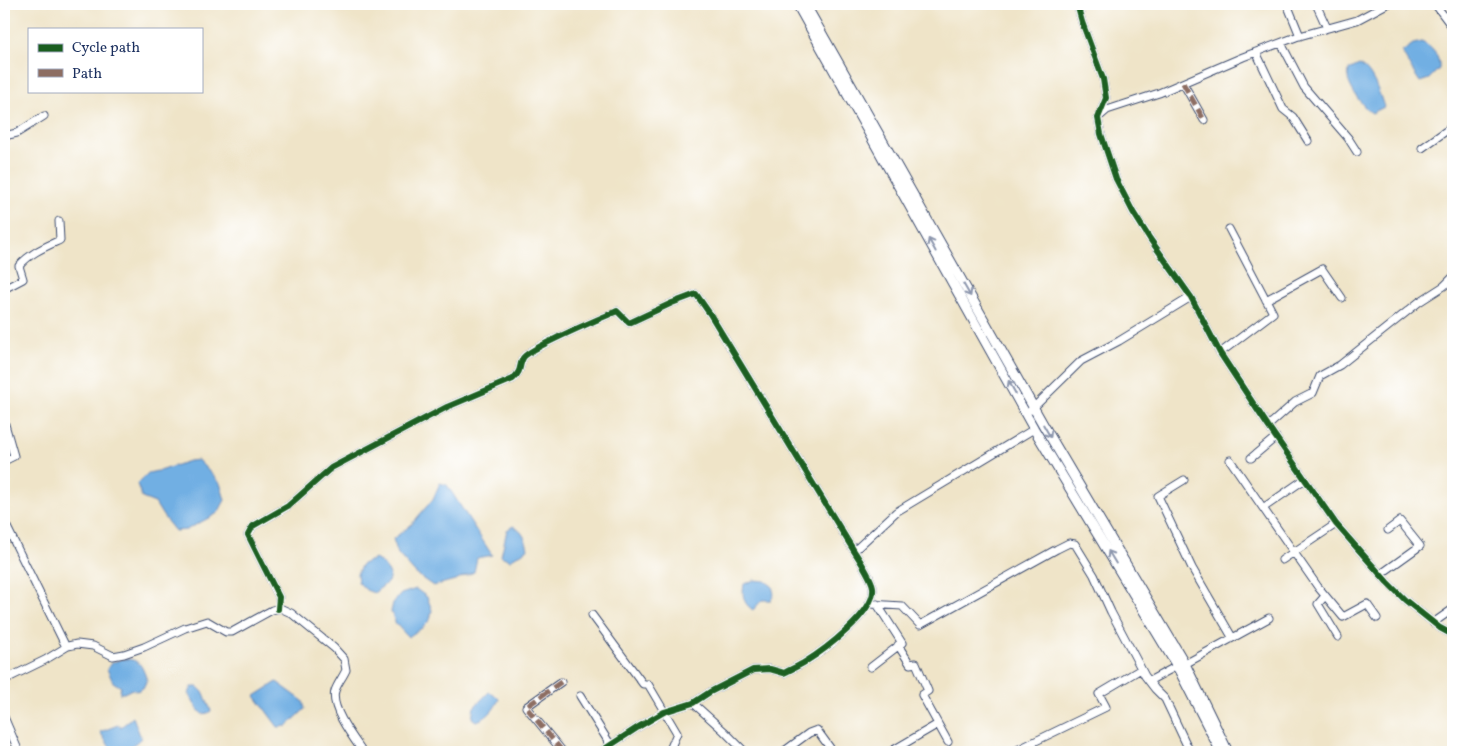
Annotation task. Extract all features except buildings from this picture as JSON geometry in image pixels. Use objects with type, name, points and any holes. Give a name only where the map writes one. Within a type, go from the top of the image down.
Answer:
[{"type":"main road","points":[[797,4],[1030,410],[1044,426],[1181,665],[1228,752]]},
{"type":"main road","points":[[805,4],[1030,410],[1034,429],[1181,665],[1221,752]]},
{"type":"street","points":[[1077,4],[1106,98],[1098,118],[1101,134],[1116,179],[1150,239],[1191,297],[1220,353],[1336,524],[1405,600],[1433,623],[1453,635]]},
{"type":"street","points":[[1287,4],[1300,36]]},
{"type":"street","points":[[1316,4],[1327,28]]},
{"type":"street","points":[[1098,118],[1107,110],[1183,83],[1256,52],[1300,36],[1357,20],[1387,4]]},
{"type":"street","points":[[1435,4],[1453,28]]},
{"type":"street","points":[[1281,43],[1304,87],[1348,138],[1357,152]]},
{"type":"street","points":[[1256,52],[1283,109],[1293,117],[1308,141]]},
{"type":"street","points":[[1183,83],[1204,120]]},
{"type":"street","points":[[4,136],[17,133],[44,116]]},
{"type":"street","points":[[1422,148],[1453,126]]},
{"type":"street","points":[[4,289],[23,280],[19,266],[23,261],[34,252],[60,240],[60,221]]},
{"type":"street","points":[[1220,353],[1273,313],[1229,230]]},
{"type":"street","points":[[1266,300],[1322,269],[1342,298]]},
{"type":"street","points":[[1268,426],[1295,402],[1313,393],[1320,376],[1340,365],[1419,302],[1444,286],[1453,277]]},
{"type":"street","points":[[278,609],[279,596],[248,535],[253,526],[288,506],[331,468],[447,407],[513,379],[519,374],[523,358],[535,349],[617,311],[630,323],[696,294],[854,551],[874,589],[874,604],[902,642],[871,667]]},
{"type":"street","points":[[1030,410],[1081,361],[1191,297]]},
{"type":"street","points":[[4,421],[14,456],[4,461]]},
{"type":"street","points":[[854,551],[896,512],[1034,429]]},
{"type":"street","points":[[1251,458],[1276,437]]},
{"type":"street","points":[[1230,460],[1294,553],[1325,596],[1343,617],[1367,604],[1377,618]]},
{"type":"street","points":[[1263,508],[1305,479]]},
{"type":"street","points":[[1184,480],[1158,496],[1192,568],[1232,637]]},
{"type":"street","points":[[4,521],[66,648]]},
{"type":"street","points":[[1381,574],[1420,546],[1400,521],[1388,530]]},
{"type":"street","points":[[1282,560],[1336,524]]},
{"type":"street","points":[[600,752],[664,712],[693,703],[753,670],[770,669],[784,673],[804,663],[848,629],[874,604],[902,606],[920,625],[1069,543],[1075,544],[1094,574],[1141,669],[1155,689],[1165,699],[1190,752]]},
{"type":"street","points":[[1325,596],[1318,604],[1338,637]]},
{"type":"street","points":[[4,680],[66,648],[78,644],[93,646],[113,656],[144,647],[185,628],[207,621],[226,632],[232,632],[272,610],[280,608],[291,613],[334,648],[344,659],[346,670],[334,698],[342,718],[363,752]]},
{"type":"street","points":[[1433,623],[1453,609]]},
{"type":"street","points":[[592,615],[643,684],[648,684],[677,733],[669,752]]},
{"type":"street","points":[[1149,681],[1270,618]]},
{"type":"street","points":[[898,645],[910,664],[916,663],[928,691],[922,696],[948,742]]},
{"type":"street","points":[[1013,752],[1106,707],[1099,694],[1141,669]]},
{"type":"street","points":[[561,682],[526,706],[563,752]]},
{"type":"street","points":[[580,696],[610,744]]},
{"type":"street","points":[[693,703],[745,752]]},
{"type":"street","points":[[4,717],[19,752]]},
{"type":"street","points":[[890,752],[938,724]]},
{"type":"street","points":[[783,752],[816,730],[833,752]]},
{"type":"water","points":[[1422,42],[1435,53],[1439,69],[1429,79],[1420,82],[1402,52],[1413,44]]},
{"type":"water","points":[[1359,65],[1364,67],[1372,77],[1384,107],[1372,113],[1357,98],[1348,79],[1349,70]]},
{"type":"water","points":[[198,460],[220,483],[225,500],[218,513],[186,530],[175,531],[155,503],[142,498],[137,484],[148,473]]},
{"type":"water","points":[[440,483],[447,485],[492,555],[477,558],[474,572],[433,586],[416,574],[398,554],[393,539],[411,525],[433,499]]},
{"type":"water","points":[[513,526],[523,535],[528,549],[510,560],[501,556],[507,530]]},
{"type":"water","points":[[375,559],[382,563],[390,574],[388,582],[374,593],[366,590],[358,582],[357,574],[362,564]]},
{"type":"water","points":[[754,580],[765,581],[772,586],[774,594],[771,600],[762,600],[753,610],[745,602],[743,592],[744,584]]},
{"type":"water","points":[[416,589],[427,597],[432,610],[430,620],[408,637],[396,624],[391,612],[393,603],[401,594]]},
{"type":"water","points":[[122,659],[136,661],[141,666],[147,680],[143,688],[137,691],[132,689],[119,693],[121,687],[113,682],[107,669],[111,663]]},
{"type":"water","points":[[277,682],[303,701],[305,709],[287,726],[278,727],[255,696]]},
{"type":"water","points":[[192,687],[198,687],[204,693],[211,711],[202,714],[189,693]]},
{"type":"water","points":[[489,692],[499,699],[490,713],[476,721],[472,718],[474,707]]},
{"type":"water","points":[[133,717],[141,738],[128,748],[113,752],[100,732],[118,725],[121,727]]},
{"type":"marked path","points":[[1183,83],[1204,120]]},
{"type":"marked path","points":[[561,682],[526,707],[563,752]]},
{"type":"cycle path","points":[[1077,4],[1103,79],[1106,98],[1098,118],[1101,134],[1116,179],[1133,212],[1191,297],[1220,353],[1336,524],[1405,600],[1440,628],[1453,635]]},
{"type":"cycle path","points":[[278,609],[279,597],[248,535],[253,526],[288,506],[331,468],[447,407],[513,379],[519,370],[523,358],[538,347],[617,311],[629,323],[696,294],[710,314],[871,580],[873,588],[872,598],[858,619],[847,630],[803,663],[784,673],[770,669],[753,670],[693,703],[664,712],[600,752]]}]
